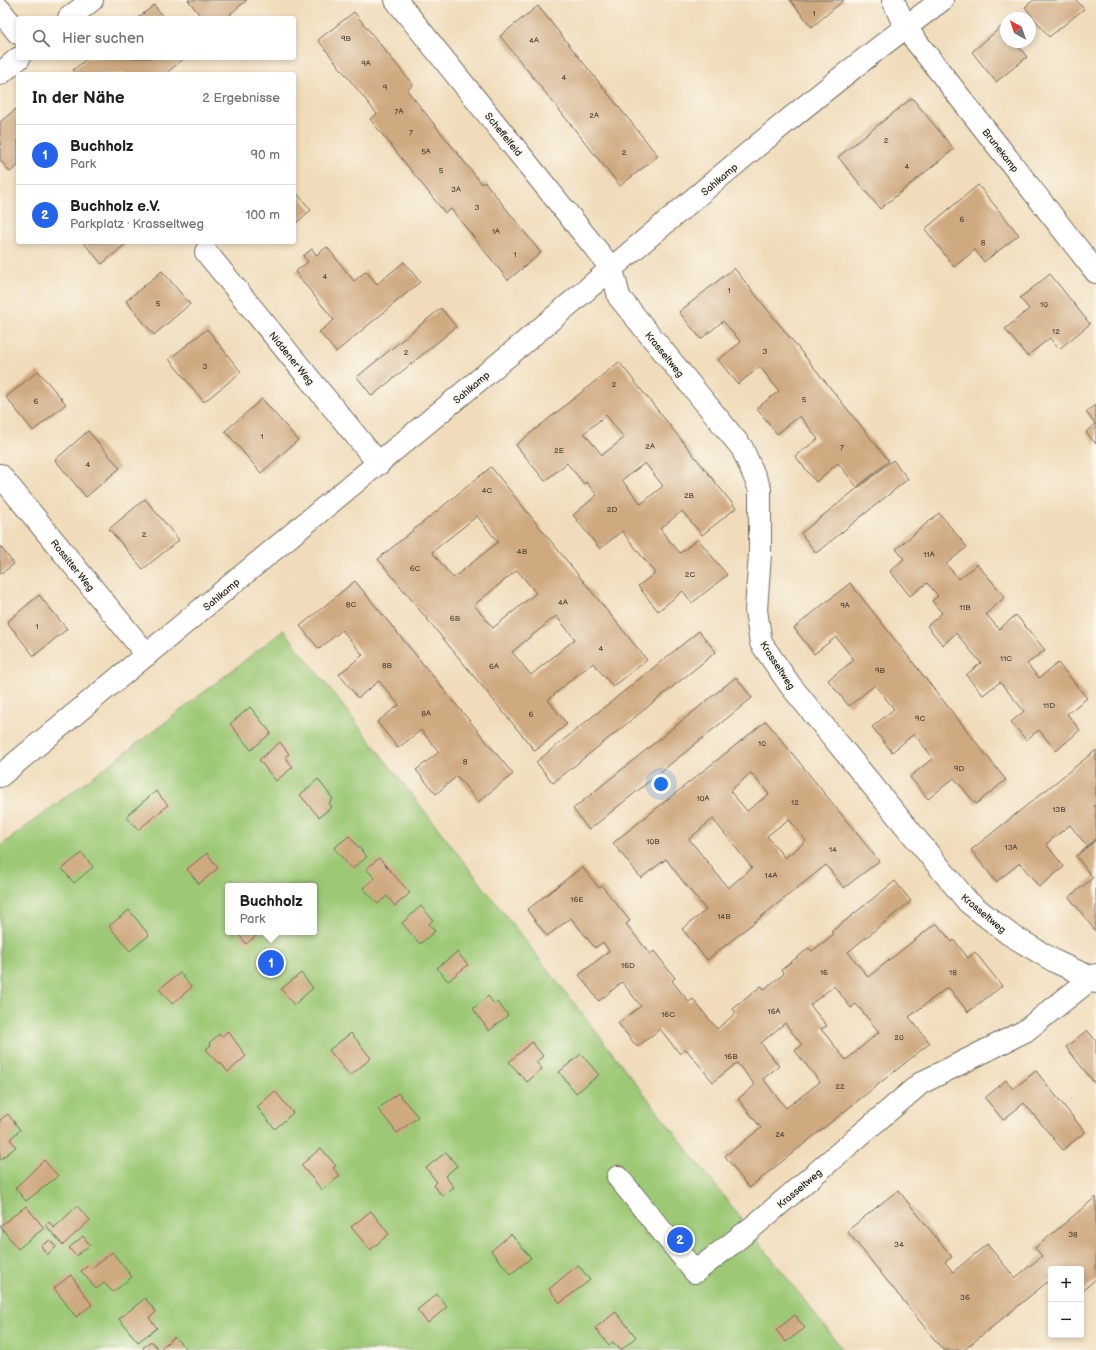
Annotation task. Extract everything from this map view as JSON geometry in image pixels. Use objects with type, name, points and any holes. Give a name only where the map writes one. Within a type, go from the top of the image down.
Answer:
[{"type":"street","points":[[72,16],[92,0]]},
{"type":"street","name":"Scheffelfeld","points":[[396,0],[612,268]]},
{"type":"street","name":"Brunekamp","points":[[892,0],[905,27],[1096,272]]},
{"type":"street","name":"Sahlkamp","points":[[0,776],[379,464],[772,135],[905,27],[942,0]]},
{"type":"street","points":[[0,10],[16,30]]},
{"type":"street","points":[[0,74],[18,60]]},
{"type":"street","name":"Niddener Weg","points":[[206,252],[379,464]]},
{"type":"street","name":"Krasseltweg","points":[[612,268],[618,297],[742,448],[760,489],[760,554],[756,610],[761,643],[790,686],[968,902],[1009,934],[1056,962],[1095,978]]},
{"type":"street","name":"Rossitter Weg","points":[[0,475],[147,655]]},
{"type":"street","name":"Krasseltweg","points":[[618,1177],[695,1272],[760,1221],[921,1083],[1025,1030],[1095,978]]},
{"type":"green space","points":[[284,630],[843,1350],[0,1350],[0,846],[154,731]]},
{"type":"building","points":[[188,0],[247,0],[230,14],[232,16],[200,16]]},
{"type":"building","points":[[790,0],[844,0],[812,27]]},
{"type":"building","points":[[1034,0],[1076,0],[1084,9],[1049,37],[1036,21],[1036,12],[1029,12],[1025,7]]},
{"type":"building","points":[[154,5],[162,16],[140,16]]},
{"type":"building","points":[[538,6],[658,156],[620,186],[500,36]]},
{"type":"building","points":[[354,12],[413,85],[407,90],[482,184],[485,182],[541,253],[508,280],[451,209],[445,213],[370,119],[377,114],[318,40]]},
{"type":"building","points":[[1000,28],[1000,48],[1020,48],[1027,57],[996,82],[972,52]]},
{"type":"building","points":[[86,60],[182,60],[168,72],[74,72],[73,70]]},
{"type":"building","points":[[912,98],[954,149],[880,209],[838,157]]},
{"type":"building","points":[[16,109],[16,168],[10,172],[0,160],[0,122]]},
{"type":"building","points":[[978,185],[1019,235],[984,262],[975,250],[954,267],[925,229]]},
{"type":"building","points":[[296,192],[311,210],[296,223]]},
{"type":"building","points":[[85,244],[126,244],[102,264]]},
{"type":"building","points":[[327,247],[354,281],[366,271],[377,284],[404,262],[420,282],[336,352],[319,332],[334,320],[295,272],[308,262],[303,256],[312,249],[316,255]]},
{"type":"building","points":[[734,268],[889,461],[857,487],[838,463],[816,482],[795,456],[818,439],[800,416],[777,434],[757,408],[779,391],[760,367],[738,384],[718,360],[741,342],[723,321],[701,339],[679,312]]},
{"type":"building","points":[[162,271],[190,304],[154,335],[126,301]]},
{"type":"building","points":[[1050,274],[1090,324],[1059,349],[1050,338],[1027,356],[1005,329],[1029,309],[1020,298]]},
{"type":"building","points":[[441,308],[456,327],[372,396],[357,377]]},
{"type":"building","points":[[207,329],[241,372],[204,402],[169,359]]},
{"type":"building","points":[[619,362],[736,508],[702,535],[682,511],[660,529],[680,553],[698,539],[727,575],[692,603],[683,591],[658,611],[638,586],[655,573],[622,531],[600,549],[573,515],[597,495],[586,482],[584,484],[567,463],[545,481],[516,445]],"holes":[[[606,415],[624,438],[602,455],[584,433]],[[645,463],[663,486],[641,504],[622,480]]]},
{"type":"building","points":[[38,371],[66,404],[33,431],[6,397]]},
{"type":"building","points":[[262,399],[298,440],[261,473],[225,431]]},
{"type":"building","points":[[1096,404],[1096,444],[1086,432],[1095,424],[1086,412]]},
{"type":"building","points":[[88,431],[120,468],[86,497],[55,460]]},
{"type":"building","points":[[893,460],[908,479],[816,553],[801,533]]},
{"type":"building","points":[[491,467],[647,660],[613,687],[593,663],[571,680],[548,700],[567,724],[535,751],[378,559]],"holes":[[[477,516],[498,542],[453,578],[432,552]],[[517,570],[536,593],[493,628],[474,605]],[[556,616],[575,639],[531,675],[512,652]]]},
{"type":"building","points":[[145,499],[179,540],[143,569],[109,529]]},
{"type":"building","points":[[939,513],[967,547],[946,564],[959,579],[977,564],[1005,597],[986,614],[999,629],[1016,615],[1045,650],[1027,664],[1039,678],[1058,663],[1087,698],[1067,714],[1080,730],[1056,751],[1039,730],[1026,740],[1011,722],[1024,711],[1000,682],[983,695],[966,675],[981,663],[956,633],[943,645],[927,626],[942,613],[932,601],[938,596],[927,583],[910,596],[890,571],[904,559],[896,549]]},
{"type":"building","points":[[0,546],[14,564],[0,574]]},
{"type":"building","points":[[355,581],[513,774],[478,802],[457,776],[436,794],[416,770],[439,752],[421,730],[398,748],[377,722],[399,705],[379,681],[358,698],[339,674],[363,655],[342,630],[319,649],[300,626]]},
{"type":"building","points":[[850,583],[1006,780],[976,804],[954,778],[928,799],[910,777],[933,758],[914,734],[892,752],[872,727],[894,709],[875,685],[849,706],[828,680],[854,660],[836,637],[814,654],[794,628]]},
{"type":"building","points":[[39,595],[67,629],[34,656],[7,622]]},
{"type":"building","points":[[699,631],[716,652],[553,783],[536,762]]},
{"type":"building","points":[[736,677],[752,698],[589,830],[573,809]]},
{"type":"building","points":[[250,707],[271,733],[251,750],[230,724]]},
{"type":"building","points":[[766,721],[879,861],[844,888],[826,865],[707,960],[682,929],[706,910],[666,859],[641,878],[613,843]],"holes":[[[751,773],[769,794],[747,811],[730,791]],[[713,819],[752,868],[728,888],[689,839]],[[789,819],[806,841],[785,858],[767,836]]]},
{"type":"building","points":[[280,742],[289,754],[285,757],[293,767],[276,781],[259,760]]},
{"type":"building","points":[[1096,750],[1096,804],[1094,806],[1096,808],[1096,839],[1087,846],[1070,825],[1046,844],[1064,867],[1039,887],[1020,863],[996,882],[971,850]]},
{"type":"building","points":[[318,779],[333,799],[329,803],[332,807],[319,817],[300,795]]},
{"type":"building","points":[[156,791],[168,805],[138,830],[126,816]]},
{"type":"building","points":[[349,836],[367,857],[352,869],[334,848]]},
{"type":"building","points":[[1096,840],[1096,932],[1069,897],[1093,878],[1076,856]]},
{"type":"building","points":[[82,853],[93,867],[74,883],[62,869]]},
{"type":"building","points":[[207,853],[218,868],[199,884],[187,869]]},
{"type":"building","points":[[379,858],[410,893],[395,906],[387,896],[378,904],[363,888],[375,878],[366,869]]},
{"type":"building","points":[[582,867],[599,888],[602,886],[630,921],[626,924],[650,954],[654,951],[675,978],[672,981],[689,1002],[693,999],[717,1029],[736,1013],[733,1009],[761,986],[764,989],[784,974],[781,970],[809,948],[812,951],[834,934],[831,932],[895,881],[911,901],[848,952],[868,977],[936,923],[952,942],[954,940],[968,958],[975,952],[1002,986],[968,1012],[948,987],[909,1017],[930,1043],[749,1188],[725,1156],[761,1128],[738,1099],[755,1085],[737,1063],[713,1082],[686,1049],[680,1054],[660,1029],[637,1047],[618,1023],[641,1006],[622,982],[599,1001],[579,975],[609,951],[603,942],[595,948],[571,918],[547,936],[527,910]],"holes":[[[834,986],[851,1008],[856,1004],[879,1032],[846,1060],[821,1029],[827,1026],[810,1005]],[[785,1023],[802,1045],[795,1051],[820,1082],[786,1108],[763,1079],[779,1066],[761,1043]]]},
{"type":"building","points":[[421,906],[433,920],[429,924],[435,931],[420,944],[402,923]]},
{"type":"building","points":[[129,910],[149,935],[130,951],[109,926]]},
{"type":"building","points":[[239,935],[257,935],[246,944]]},
{"type":"building","points":[[457,952],[468,965],[448,981],[437,968]]},
{"type":"building","points":[[180,973],[192,987],[172,1004],[159,989]]},
{"type":"building","points":[[301,973],[313,988],[294,1005],[281,989]]},
{"type":"building","points":[[488,996],[494,1004],[497,1002],[508,1015],[489,1031],[473,1009]]},
{"type":"building","points":[[1087,1030],[1096,1041],[1096,1085],[1066,1047]]},
{"type":"building","points":[[228,1031],[246,1056],[228,1072],[206,1049],[211,1045],[209,1043],[219,1034],[221,1037]]},
{"type":"building","points":[[351,1033],[371,1058],[350,1076],[329,1050]]},
{"type":"building","points":[[532,1042],[543,1056],[536,1062],[542,1069],[527,1082],[509,1062]]},
{"type":"building","points":[[581,1054],[599,1075],[576,1093],[559,1072]]},
{"type":"building","points":[[1036,1071],[1085,1132],[1063,1150],[1024,1103],[1003,1120],[985,1098],[1006,1080],[1013,1089]]},
{"type":"building","points":[[275,1091],[293,1113],[275,1129],[257,1107]]},
{"type":"building","points":[[398,1093],[418,1117],[397,1133],[378,1109]]},
{"type":"building","points":[[8,1114],[20,1130],[10,1139],[16,1147],[0,1160],[0,1120]]},
{"type":"building","points":[[321,1148],[336,1166],[333,1168],[340,1176],[322,1190],[301,1165]]},
{"type":"building","points":[[446,1152],[457,1166],[445,1176],[454,1187],[442,1196],[434,1185],[437,1182],[426,1168]]},
{"type":"building","points":[[44,1160],[58,1176],[26,1201],[15,1188]]},
{"type":"building","points":[[898,1190],[952,1257],[945,1262],[953,1272],[987,1244],[1015,1278],[1042,1256],[1035,1248],[1096,1197],[1096,1279],[1084,1289],[1084,1266],[1048,1266],[1048,1281],[964,1350],[943,1350],[847,1231]]},
{"type":"building","points":[[26,1206],[44,1228],[18,1249],[0,1226]]},
{"type":"building","points":[[77,1206],[90,1220],[63,1245],[45,1225],[49,1222],[54,1228]]},
{"type":"building","points":[[371,1211],[389,1234],[370,1250],[351,1227]]},
{"type":"building","points":[[511,1234],[531,1258],[511,1274],[491,1251]]},
{"type":"building","points":[[83,1236],[90,1245],[76,1256],[69,1248]]},
{"type":"building","points":[[50,1240],[56,1247],[47,1255],[41,1246]]},
{"type":"building","points":[[112,1252],[132,1277],[113,1292],[104,1283],[96,1289],[81,1271],[89,1265],[92,1268]]},
{"type":"building","points":[[578,1265],[590,1280],[560,1303],[549,1289]]},
{"type":"building","points":[[71,1275],[92,1305],[76,1317],[54,1288]]},
{"type":"building","points":[[437,1294],[447,1307],[428,1323],[417,1310]]},
{"type":"building","points":[[145,1298],[156,1312],[149,1318],[157,1328],[138,1342],[119,1319]]},
{"type":"building","points":[[616,1312],[636,1337],[621,1350],[613,1342],[609,1345],[595,1328]]},
{"type":"building","points":[[795,1315],[805,1328],[786,1342],[776,1330]]},
{"type":"building","points":[[174,1337],[188,1350],[159,1350]]},
{"type":"building","points":[[151,1341],[159,1350],[144,1350],[143,1348]]},
{"type":"place","name":"Buchholz","points":[[271,963]]},
{"type":"place","name":"Buchholz e.V.","points":[[680,1240]]}]
